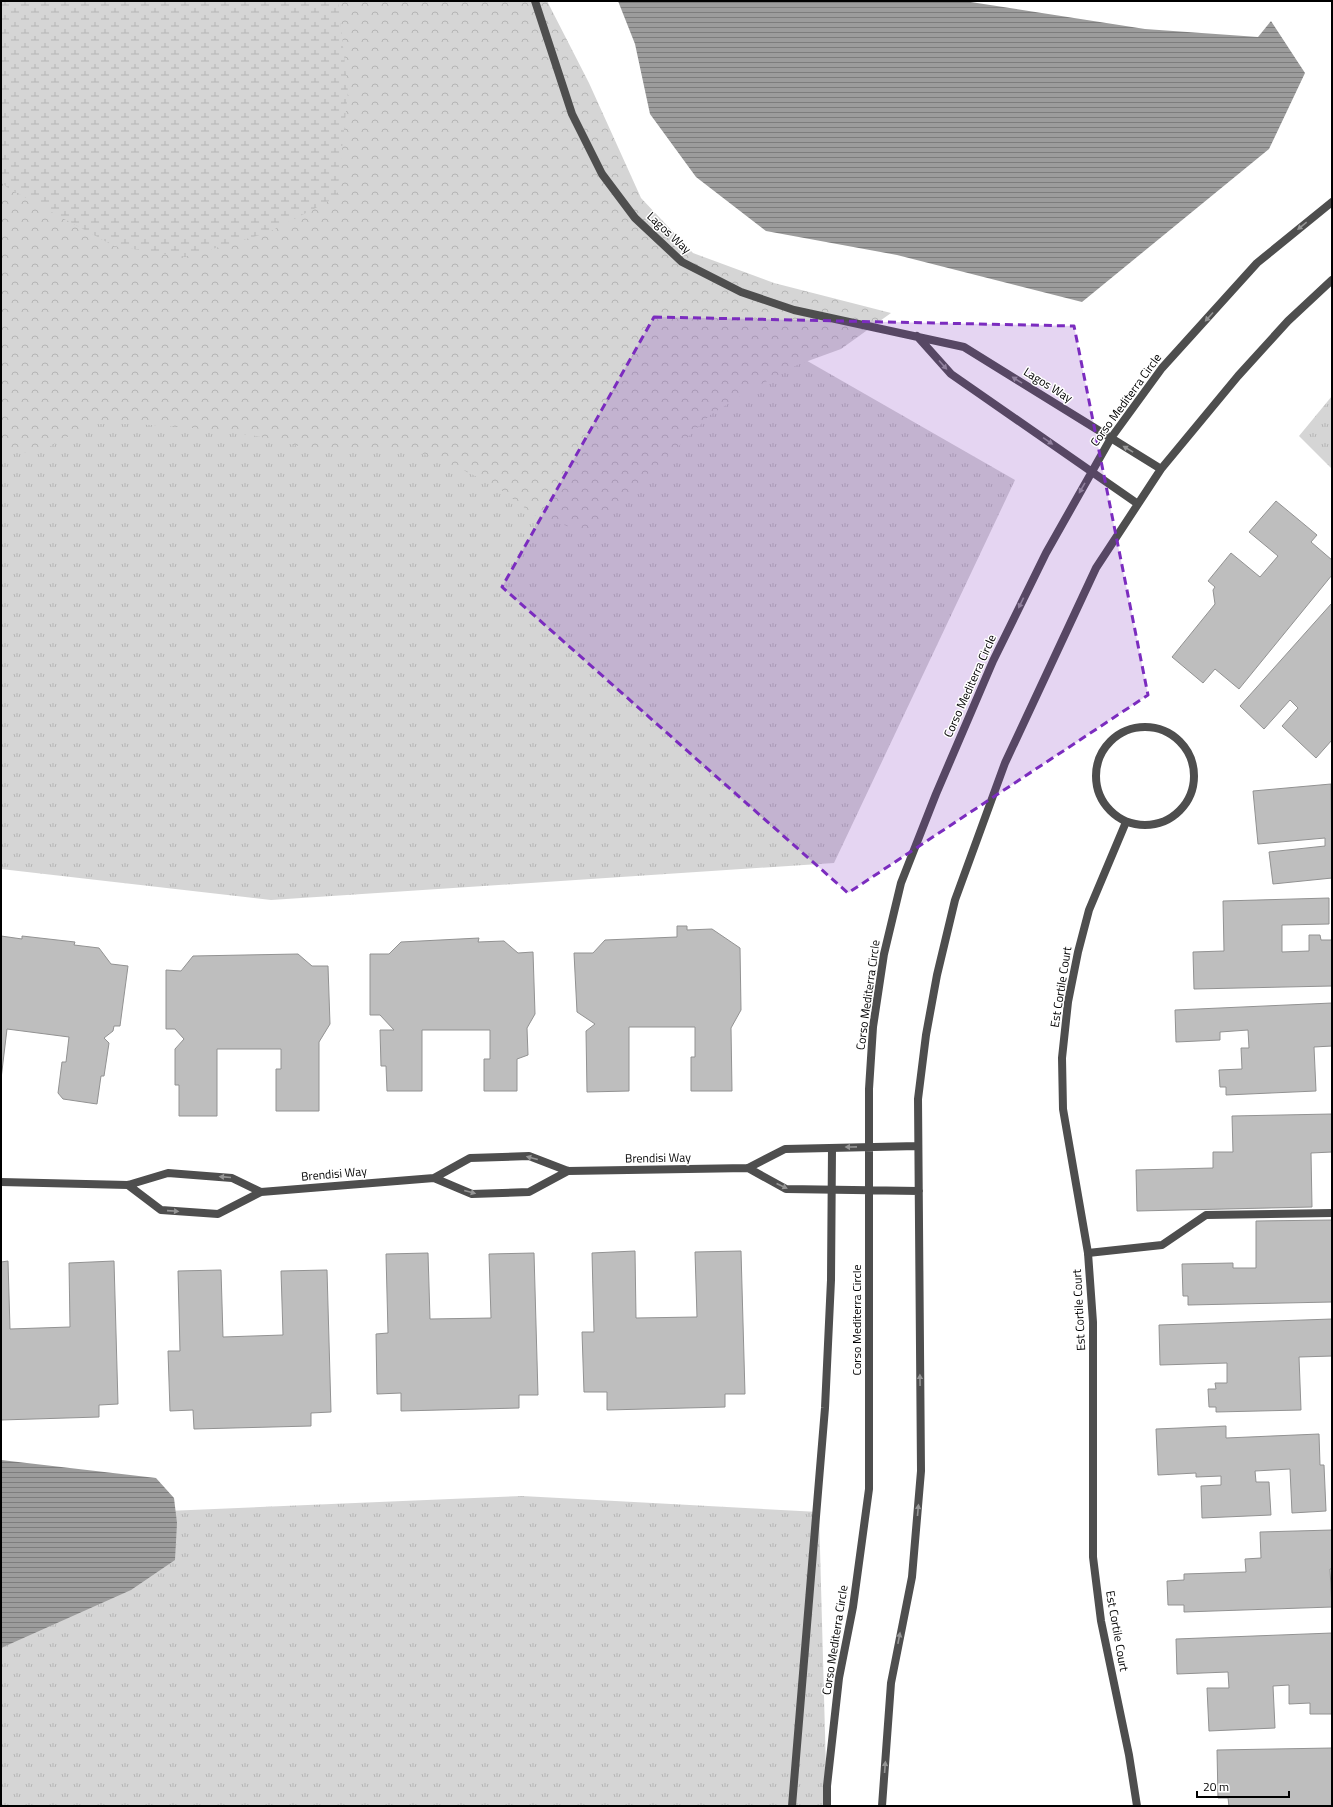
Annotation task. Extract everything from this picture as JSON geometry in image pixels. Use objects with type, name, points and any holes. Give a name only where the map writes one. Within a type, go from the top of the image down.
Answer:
[{"type":"street","name":"Lagos Way","points":[[535,1],[572,114],[602,174],[635,218],[682,262],[741,292],[794,310],[964,347],[1161,469]]},
{"type":"street","name":"Corso Mediterra Circle","points":[[827,1806],[827,1786],[840,1678],[853,1607],[869,1489],[869,1089],[873,1027],[884,954],[901,883],[936,794],[993,660],[1046,553],[1111,438],[1162,368],[1257,263],[1332,202]]},
{"type":"street","points":[[882,1806],[891,1683],[912,1576],[921,1471],[918,1099],[926,1035],[937,975],[955,900],[1006,763],[1096,568],[1161,469],[1238,376],[1288,322],[1332,280]]},
{"type":"street","points":[[917,336],[951,374],[1138,504]]},
{"type":"street","points":[[1138,726],[1153,727],[1168,732],[1180,741],[1189,754],[1194,768],[1193,785],[1187,802],[1176,815],[1161,823],[1144,826],[1126,822],[1112,813],[1101,800],[1096,784],[1096,767],[1101,752],[1111,740],[1123,731],[1138,726]]},
{"type":"street","name":"Est Cortile Court","points":[[1126,822],[1089,910],[1078,952],[1068,1002],[1062,1058],[1063,1109],[1088,1253],[1093,1322],[1093,1557],[1101,1621],[1129,1754],[1137,1806]]},
{"type":"street","name":"Brendisi Way","points":[[128,1185],[161,1210],[218,1214],[261,1192],[434,1178],[470,1158],[529,1156],[568,1171],[748,1168],[785,1149],[918,1146]]},
{"type":"street","points":[[792,1806],[825,1408],[831,1280],[832,1148]]},
{"type":"street","name":"Brendisi Way","points":[[748,1168],[786,1189],[919,1191]]},
{"type":"street","name":"Brendisi Way","points":[[434,1178],[472,1194],[529,1192],[568,1171]]},
{"type":"street","points":[[1,1182],[128,1185],[168,1172],[232,1178],[261,1192]]},
{"type":"street","points":[[1088,1253],[1162,1245],[1206,1215],[1332,1213]]},
{"type":"highlighted area","points":[[654,317],[1074,326],[1148,695],[848,893],[502,587]]},
{"type":"green space","points":[[1,1],[396,1],[509,190],[1015,480],[834,863],[271,900],[1,869]]},
{"type":"green space","points":[[1,1],[338,1],[348,92],[337,197],[267,233],[185,257],[114,246],[8,188],[1,182]]},
{"type":"green space","points":[[338,1],[547,1],[589,83],[641,198],[693,253],[774,283],[891,313],[841,349],[797,365],[754,388],[710,415],[607,514],[594,535],[534,515],[496,486],[461,469],[419,452],[350,448],[307,448],[256,436],[192,428],[136,424],[89,424],[37,454],[1,449],[1,182],[8,188],[114,246],[348,92]]},
{"type":"green space","points":[[1332,396],[1332,469],[1299,436]]},
{"type":"green space","points":[[522,1496],[819,1512],[827,1806],[1,1806],[1,1518]]},
{"type":"shaded area","points":[[618,1],[964,1],[1145,29],[1258,37],[1271,21],[1305,73],[1269,149],[1082,302],[897,255],[766,231],[696,177],[650,114],[635,44]]},
{"type":"shaded area","points":[[1,1460],[156,1478],[174,1498],[177,1523],[175,1560],[131,1590],[1,1648]]},
{"type":"building","points":[[1276,501],[1317,535],[1311,542],[1332,560],[1332,575],[1239,689],[1215,669],[1203,683],[1172,657],[1215,604],[1213,590],[1215,587],[1208,581],[1231,553],[1260,577],[1278,556],[1249,532]]},
{"type":"building","points":[[1332,603],[1332,740],[1316,758],[1282,726],[1298,708],[1290,700],[1264,729],[1240,706]]},
{"type":"building","points":[[1331,784],[1332,878],[1273,884],[1269,852],[1325,846],[1325,838],[1258,844],[1253,791]]},
{"type":"building","points":[[1329,898],[1329,924],[1282,925],[1282,952],[1309,951],[1309,935],[1320,935],[1321,940],[1332,940],[1332,986],[1194,989],[1193,952],[1224,951],[1223,901]]},
{"type":"building","points":[[677,926],[687,926],[687,930],[712,929],[740,948],[741,1010],[731,1028],[732,1091],[691,1091],[691,1057],[695,1057],[695,1027],[629,1027],[629,1091],[587,1092],[586,1031],[595,1024],[577,1012],[574,953],[593,953],[605,940],[677,937]]},
{"type":"building","points":[[1,936],[22,939],[22,936],[75,942],[74,945],[99,948],[111,964],[128,966],[120,1026],[114,1026],[113,1031],[104,1038],[109,1043],[104,1076],[101,1076],[97,1104],[63,1099],[58,1093],[62,1062],[66,1062],[69,1037],[7,1029],[1,1079]]},
{"type":"building","points":[[479,938],[478,942],[504,941],[518,953],[533,952],[535,1014],[527,1028],[528,1055],[517,1059],[517,1091],[484,1091],[484,1059],[490,1059],[490,1030],[422,1030],[422,1091],[387,1091],[386,1066],[381,1066],[380,1030],[394,1030],[380,1015],[370,1015],[370,954],[389,954],[401,942]]},
{"type":"building","points":[[298,954],[312,966],[328,966],[330,1024],[319,1042],[319,1111],[276,1111],[276,1069],[281,1069],[281,1049],[217,1049],[217,1116],[179,1116],[179,1085],[175,1085],[175,1049],[184,1039],[175,1029],[166,1029],[166,970],[181,971],[193,956]]},
{"type":"building","points":[[1332,1003],[1332,1046],[1314,1047],[1316,1091],[1226,1095],[1226,1087],[1220,1087],[1219,1070],[1242,1069],[1241,1048],[1249,1048],[1248,1030],[1220,1032],[1220,1040],[1176,1042],[1175,1010]]},
{"type":"building","points":[[1332,1114],[1332,1152],[1311,1153],[1312,1207],[1137,1211],[1136,1170],[1213,1168],[1213,1152],[1233,1152],[1232,1116]]},
{"type":"building","points":[[1332,1220],[1332,1302],[1188,1305],[1188,1296],[1183,1296],[1182,1264],[1233,1263],[1233,1268],[1256,1268],[1256,1221]]},
{"type":"building","points":[[635,1251],[636,1318],[697,1317],[695,1252],[741,1251],[745,1394],[725,1394],[725,1407],[607,1410],[607,1392],[584,1392],[582,1332],[594,1332],[592,1253]]},
{"type":"building","points":[[428,1253],[430,1319],[491,1318],[489,1254],[534,1253],[538,1395],[519,1395],[519,1408],[401,1411],[401,1393],[377,1394],[376,1334],[388,1333],[386,1254]]},
{"type":"building","points":[[8,1261],[10,1329],[70,1327],[69,1263],[114,1261],[118,1404],[99,1405],[99,1417],[1,1420],[1,1262]]},
{"type":"building","points":[[221,1270],[223,1337],[283,1335],[281,1271],[327,1270],[331,1412],[311,1413],[311,1426],[194,1429],[193,1410],[170,1411],[168,1351],[180,1351],[178,1271]]},
{"type":"building","points":[[1332,1319],[1332,1356],[1299,1357],[1301,1410],[1216,1412],[1216,1407],[1209,1407],[1208,1389],[1216,1389],[1215,1383],[1227,1383],[1227,1363],[1160,1365],[1159,1325]]},
{"type":"building","points":[[1226,1426],[1226,1438],[1319,1434],[1320,1465],[1324,1465],[1326,1511],[1292,1513],[1290,1469],[1255,1471],[1256,1482],[1269,1482],[1271,1515],[1202,1518],[1201,1486],[1221,1485],[1221,1476],[1196,1477],[1196,1473],[1158,1475],[1156,1429]]},
{"type":"building","points":[[1332,1530],[1332,1569],[1330,1569],[1332,1607],[1184,1612],[1184,1605],[1168,1605],[1167,1581],[1184,1580],[1184,1574],[1246,1572],[1245,1559],[1261,1558],[1260,1532]]},
{"type":"building","points":[[1332,1633],[1332,1714],[1310,1714],[1310,1703],[1289,1704],[1289,1685],[1273,1686],[1275,1728],[1209,1731],[1207,1688],[1229,1688],[1228,1672],[1177,1674],[1176,1639]]},
{"type":"building","points":[[1332,1748],[1332,1806],[1229,1806],[1228,1798],[1218,1798],[1217,1750]]}]
